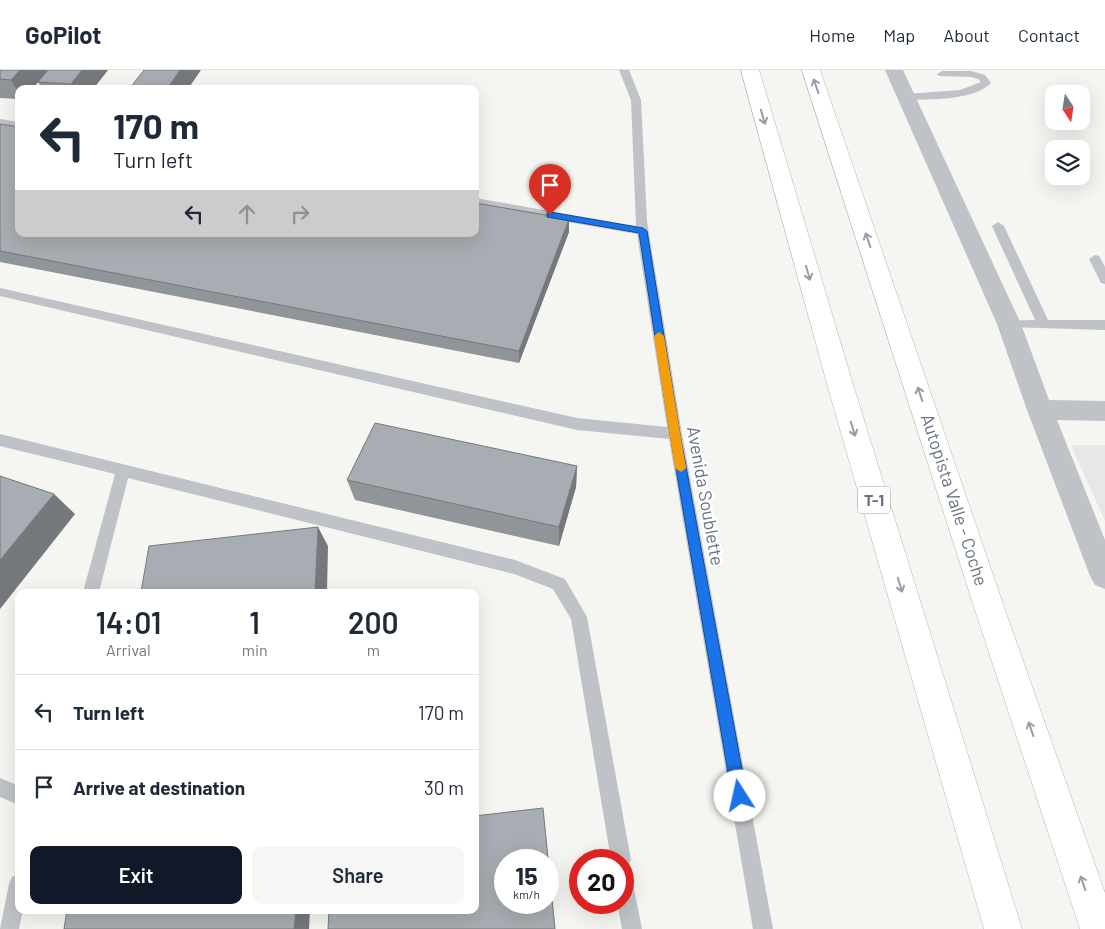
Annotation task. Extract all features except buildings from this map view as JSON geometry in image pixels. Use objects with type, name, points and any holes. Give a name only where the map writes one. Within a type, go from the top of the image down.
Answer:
[{"type":"highway","name":"T-1","points":[[750,70],[844,401],[1003,929]]},
{"type":"highway","name":"Autopista Valle - Coche","points":[[811,70],[989,607],[1099,929]]},
{"type":"street","points":[[894,70],[1009,324],[1040,410],[1105,576]]},
{"type":"street","points":[[1040,410],[1105,411]]},
{"type":"lane","name":"Avenida Soublette","points":[[624,70],[636,100],[643,231],[675,434],[763,929]]},
{"type":"lane","points":[[906,97],[970,90],[981,87],[986,83],[982,77],[971,74],[942,74]]},
{"type":"lane","points":[[0,122],[15,124]]},
{"type":"lane","points":[[479,203],[643,231]]},
{"type":"lane","points":[[998,226],[1044,325]]},
{"type":"lane","points":[[1095,259],[1105,280]]},
{"type":"lane","points":[[0,292],[577,424],[675,434]]},
{"type":"lane","points":[[1009,324],[1105,325]]},
{"type":"lane","points":[[0,440],[515,567],[558,584],[580,617],[619,849]]},
{"type":"lane","points":[[92,589],[123,470]]},
{"type":"lane","points":[[0,787],[15,794]]},
{"type":"lane","points":[[9,929],[15,902]]},
{"type":"lane","points":[[629,914],[632,929]]},
{"type":"shaded area","points":[[1071,445],[1105,445],[1105,521]]},
{"type":"slow traffic","points":[[659,336],[681,468]]},
{"type":"route","points":[[550,215],[643,231],[675,434],[740,796]]}]
